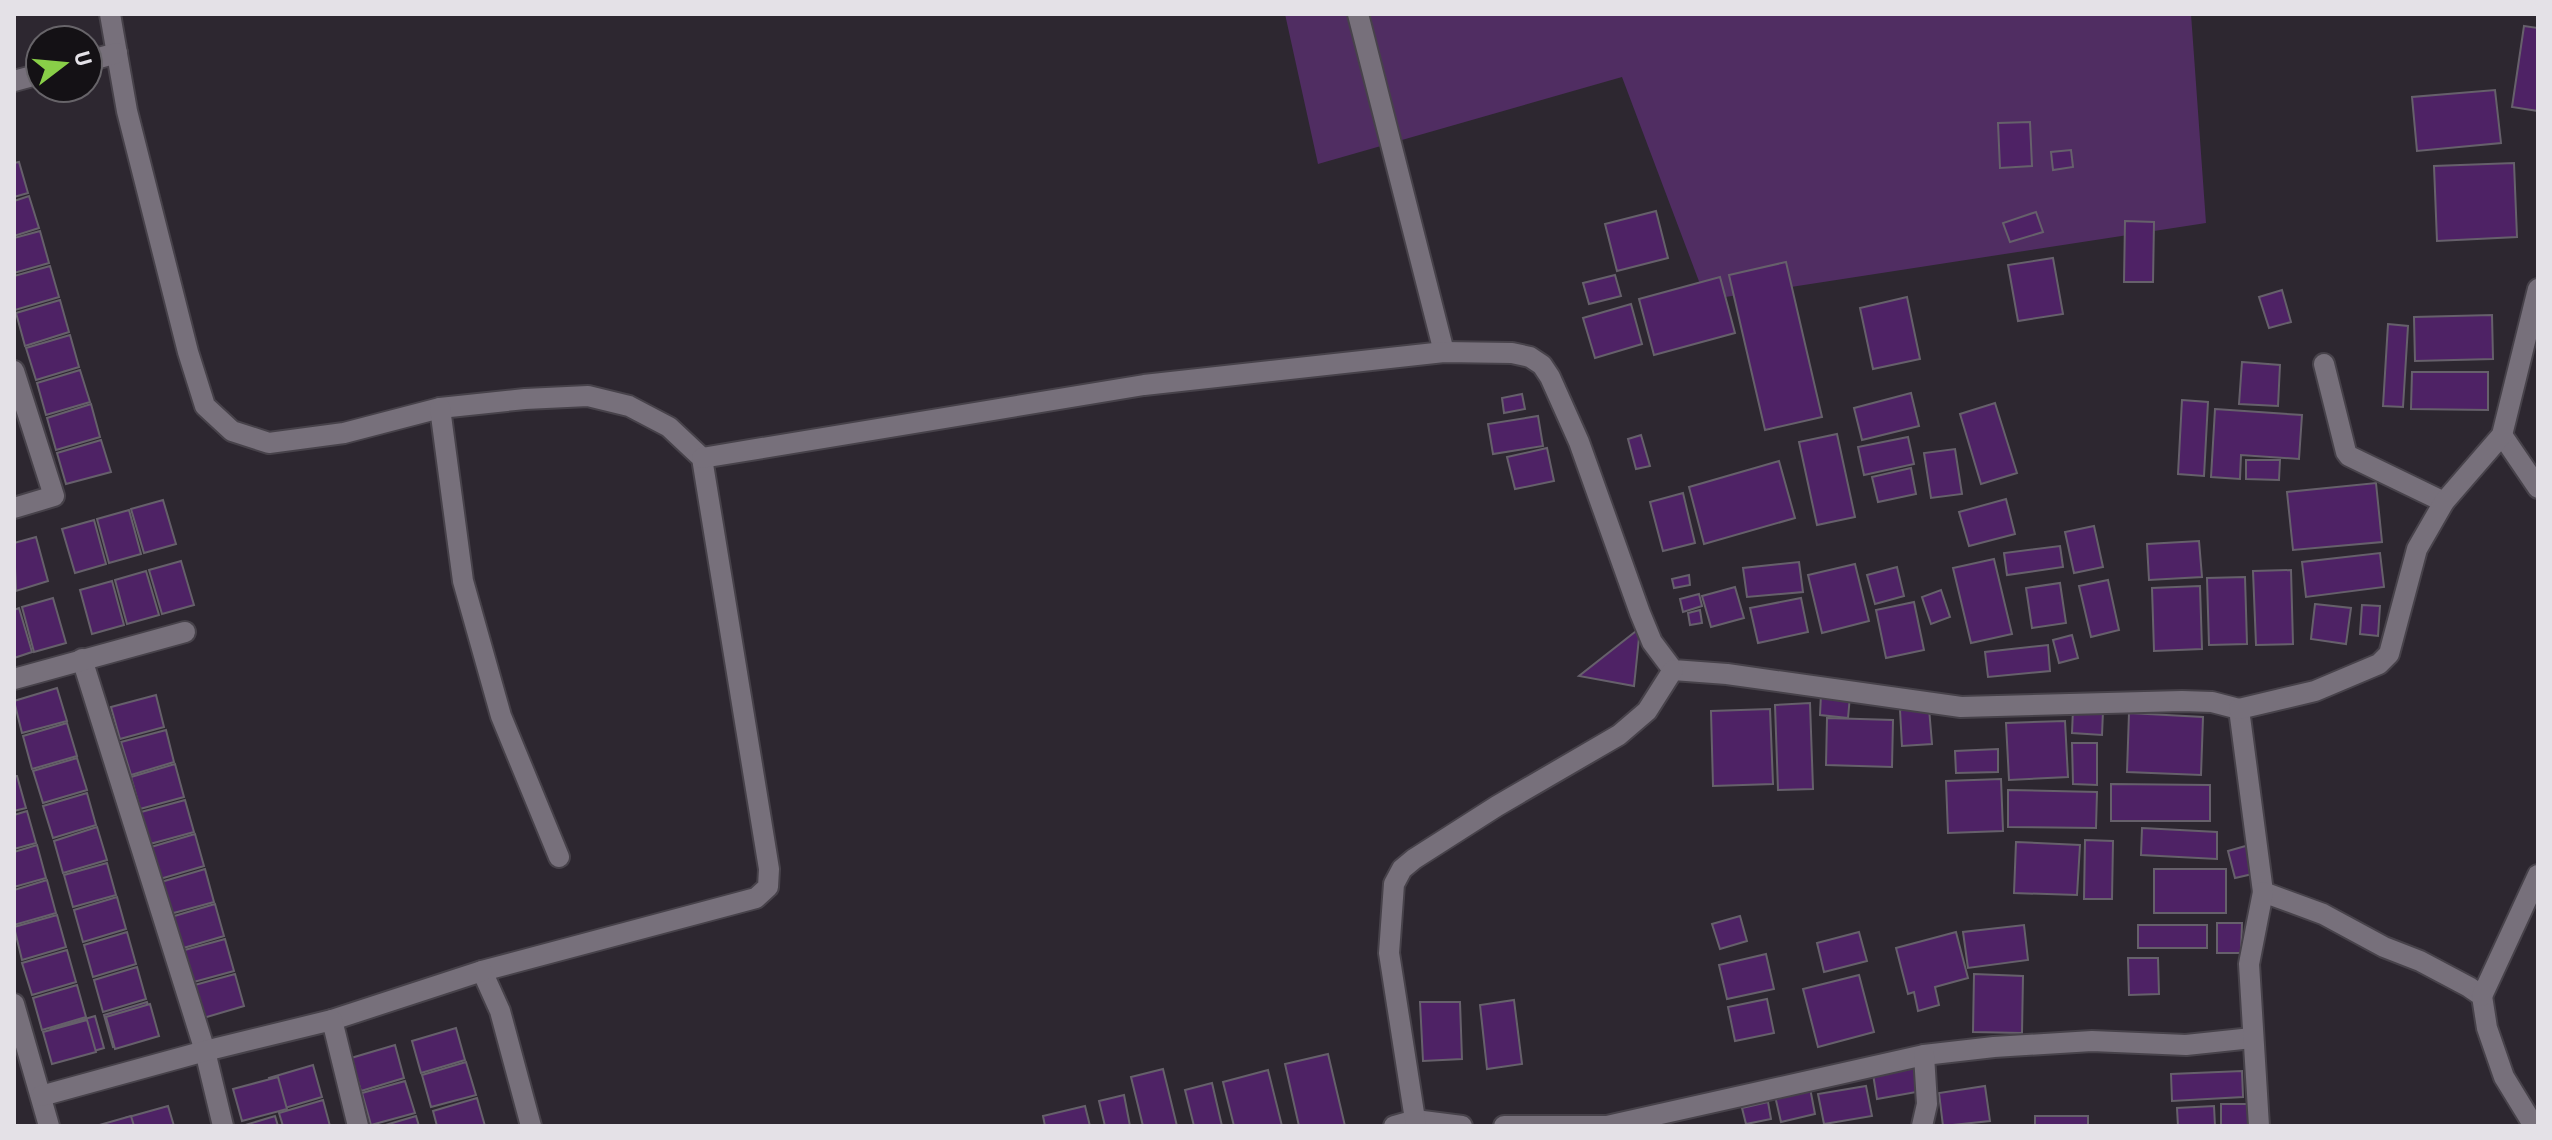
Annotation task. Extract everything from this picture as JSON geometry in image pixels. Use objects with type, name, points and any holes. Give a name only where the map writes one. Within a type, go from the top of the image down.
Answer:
[{"type":"street","points":[[41,1096],[332,1020],[482,971],[756,898],[768,887],[769,869],[702,458],[669,427],[629,406],[588,396],[440,408],[344,433],[269,443],[232,431],[205,406],[188,352],[127,111],[110,14]]},
{"type":"street","points":[[1358,14],[1444,352]]},
{"type":"street","points":[[104,57],[117,53]]},
{"type":"street","points":[[702,458],[1144,385],[1444,352],[1512,353],[1530,357],[1542,365],[1550,377],[1579,442],[1652,642],[1673,670],[1727,674],[1961,707],[2182,701],[2212,702],[2239,709],[2315,691],[2379,664],[2389,654],[2417,549],[2444,502],[2502,435],[2538,289]]},
{"type":"street","points":[[2324,364],[2349,456],[2444,502]]},
{"type":"street","points":[[14,371],[54,496],[14,508]]},
{"type":"street","points":[[440,408],[463,581],[501,716],[559,857]]},
{"type":"street","points":[[2502,435],[2538,488]]},
{"type":"street","points":[[14,679],[185,632]]},
{"type":"street","points":[[82,659],[205,1051],[223,1126]]},
{"type":"street","points":[[1415,1123],[1389,953],[1394,884],[1402,869],[1497,806],[1619,735],[1647,711],[1673,670]]},
{"type":"street","points":[[2239,709],[2263,892],[2249,964],[2259,1126]]},
{"type":"street","points":[[2534,1126],[2504,1077],[2487,1028],[2482,996],[2538,875]]},
{"type":"street","points":[[2263,892],[2323,914],[2384,947],[2420,961],[2482,996]]},
{"type":"street","points":[[482,971],[500,1011],[531,1126]]},
{"type":"street","points":[[14,1004],[49,1126]]},
{"type":"street","points":[[332,1020],[358,1126]]},
{"type":"street","points":[[1504,1126],[1607,1126],[1924,1055],[2092,1041],[2186,1045],[2252,1038]]},
{"type":"street","points":[[1922,1126],[1927,1104],[1924,1055]]},
{"type":"street","points":[[1394,1126],[1415,1123],[1462,1126]]},
{"type":"shaded area","points":[[1285,14],[2191,14],[2206,223],[1706,300],[1622,77],[1318,164]]},
{"type":"building","points":[[2524,26],[2538,28],[2538,111],[2512,107]]},
{"type":"building","points":[[2495,90],[2501,143],[2417,151],[2412,97]]},
{"type":"building","points":[[2030,122],[2032,166],[2000,168],[1998,123]]},
{"type":"building","points":[[2071,150],[2073,167],[2053,170],[2051,152]]},
{"type":"building","points":[[19,162],[28,193],[14,197],[14,163]]},
{"type":"building","points":[[2514,163],[2517,237],[2437,241],[2434,166]]},
{"type":"building","points":[[29,196],[39,228],[14,236],[14,201]]},
{"type":"building","points":[[1656,211],[1668,258],[1617,271],[1605,224]]},
{"type":"building","points":[[2036,212],[2043,232],[2010,242],[2003,223]]},
{"type":"building","points":[[2125,221],[2154,222],[2153,282],[2124,282]]},
{"type":"building","points":[[40,231],[49,263],[14,273],[14,238]]},
{"type":"building","points":[[2053,258],[2063,314],[2018,321],[2008,265]]},
{"type":"building","points":[[1786,262],[1822,417],[1765,430],[1729,275]]},
{"type":"building","points":[[50,266],[59,297],[15,310],[14,276]]},
{"type":"building","points":[[1615,275],[1621,296],[1589,304],[1583,283]]},
{"type":"building","points":[[1720,277],[1735,333],[1654,355],[1639,299]]},
{"type":"building","points":[[2282,290],[2291,322],[2269,328],[2259,297]]},
{"type":"building","points":[[1907,297],[1920,359],[1873,369],[1860,308]]},
{"type":"building","points":[[60,300],[69,332],[25,346],[16,313]]},
{"type":"building","points":[[1631,304],[1642,344],[1595,358],[1583,318]]},
{"type":"building","points":[[2492,315],[2493,359],[2415,361],[2414,317]]},
{"type":"building","points":[[2388,324],[2408,326],[2403,407],[2383,406]]},
{"type":"building","points":[[70,335],[79,367],[36,380],[26,348]]},
{"type":"building","points":[[2242,362],[2280,365],[2278,406],[2239,404]]},
{"type":"building","points":[[80,370],[90,402],[46,415],[37,383]]},
{"type":"building","points":[[2412,372],[2488,372],[2488,410],[2411,409]]},
{"type":"building","points":[[1911,393],[1919,426],[1862,440],[1854,408]]},
{"type":"building","points":[[1522,394],[1525,409],[1504,413],[1502,398]]},
{"type":"building","points":[[2182,400],[2208,402],[2204,476],[2178,474]]},
{"type":"building","points":[[1995,403],[2017,473],[1981,484],[1960,414]]},
{"type":"building","points":[[91,404],[100,437],[56,450],[47,418]]},
{"type":"building","points":[[2215,409],[2302,415],[2299,459],[2241,455],[2240,479],[2211,477]]},
{"type":"building","points":[[1538,416],[1543,446],[1493,454],[1488,424]]},
{"type":"building","points":[[1837,434],[1855,517],[1817,525],[1799,442]]},
{"type":"building","points":[[1641,435],[1650,466],[1636,469],[1628,439]]},
{"type":"building","points":[[1908,437],[1914,464],[1864,475],[1858,447]]},
{"type":"building","points":[[101,440],[111,472],[66,484],[57,453]]},
{"type":"building","points":[[1547,448],[1554,481],[1515,489],[1507,457]]},
{"type":"building","points":[[1955,449],[1962,494],[1931,498],[1924,453]]},
{"type":"building","points":[[2246,460],[2280,460],[2279,480],[2246,479]]},
{"type":"building","points":[[1779,461],[1795,518],[1704,544],[1689,487]]},
{"type":"building","points":[[1911,468],[1916,494],[1878,502],[1872,477]]},
{"type":"building","points":[[2376,483],[2382,542],[2293,550],[2287,492]]},
{"type":"building","points":[[1683,493],[1695,543],[1663,551],[1650,502]]},
{"type":"building","points":[[2006,499],[2015,534],[1969,546],[1959,512]]},
{"type":"building","points":[[163,500],[176,544],[144,553],[131,509]]},
{"type":"building","points":[[129,510],[141,554],[109,563],[97,519]]},
{"type":"building","points":[[94,520],[106,564],[75,573],[62,529]]},
{"type":"building","points":[[2094,526],[2103,567],[2074,573],[2065,532]]},
{"type":"building","points":[[36,537],[48,581],[16,591],[14,543]]},
{"type":"building","points":[[2199,541],[2202,577],[2149,580],[2147,544]]},
{"type":"building","points":[[2060,546],[2063,567],[2007,575],[2004,553]]},
{"type":"building","points":[[2380,553],[2384,587],[2306,597],[2302,562]]},
{"type":"building","points":[[1994,559],[2012,634],[1971,643],[1953,568]]},
{"type":"building","points":[[181,561],[194,605],[162,614],[149,570]]},
{"type":"building","points":[[1799,562],[1803,592],[1747,597],[1743,568]]},
{"type":"building","points":[[1855,564],[1869,621],[1822,633],[1808,575]]},
{"type":"building","points":[[1897,567],[1904,596],[1875,604],[1867,575]]},
{"type":"building","points":[[2291,570],[2293,644],[2256,645],[2253,571]]},
{"type":"building","points":[[146,571],[159,615],[127,624],[115,580]]},
{"type":"building","points":[[1689,575],[1690,585],[1674,588],[1672,579]]},
{"type":"building","points":[[2245,577],[2247,644],[2209,645],[2207,578]]},
{"type":"building","points":[[2108,580],[2119,630],[2091,637],[2079,586]]},
{"type":"building","points":[[112,581],[124,625],[92,634],[80,590]]},
{"type":"building","points":[[2060,583],[2066,623],[2032,628],[2026,588]]},
{"type":"building","points":[[2200,586],[2202,649],[2154,651],[2152,588]]},
{"type":"building","points":[[1735,587],[1744,618],[1711,627],[1702,596]]},
{"type":"building","points":[[1941,590],[1950,617],[1931,624],[1922,597]]},
{"type":"building","points":[[1699,594],[1702,606],[1683,612],[1680,599]]},
{"type":"building","points":[[53,598],[66,643],[34,652],[22,607]]},
{"type":"building","points":[[1801,598],[1808,632],[1758,643],[1750,608]]},
{"type":"building","points":[[1914,602],[1924,650],[1886,658],[1876,610]]},
{"type":"building","points":[[2315,604],[2351,608],[2346,644],[2311,639]]},
{"type":"building","points":[[2362,605],[2380,606],[2378,636],[2360,634]]},
{"type":"building","points":[[19,608],[32,652],[14,658],[14,610]]},
{"type":"building","points":[[1700,610],[1702,623],[1690,625],[1688,613]]},
{"type":"building","points":[[1640,628],[1634,686],[1579,676]]},
{"type":"building","points":[[2072,635],[2078,658],[2059,663],[2053,640]]},
{"type":"building","points":[[2048,645],[2050,671],[1988,677],[1985,652]]},
{"type":"building","points":[[57,688],[67,721],[22,733],[14,701]]},
{"type":"building","points":[[1821,694],[1850,696],[1848,718],[1820,715]]},
{"type":"building","points":[[156,695],[164,727],[120,739],[111,707]]},
{"type":"building","points":[[1810,703],[1813,789],[1778,790],[1775,705]]},
{"type":"building","points":[[1929,708],[1932,744],[1902,746],[1900,710]]},
{"type":"building","points":[[1770,709],[1773,784],[1713,786],[1711,711]]},
{"type":"building","points":[[2073,709],[2103,711],[2102,735],[2072,733]]},
{"type":"building","points":[[2129,713],[2203,717],[2201,775],[2127,772]]},
{"type":"building","points":[[1827,718],[1893,720],[1892,767],[1826,765]]},
{"type":"building","points":[[2065,721],[2068,777],[2009,780],[2006,723]]},
{"type":"building","points":[[67,723],[77,756],[32,769],[23,736]]},
{"type":"building","points":[[166,730],[174,762],[131,775],[121,742]]},
{"type":"building","points":[[2072,743],[2097,743],[2097,785],[2073,784]]},
{"type":"building","points":[[1998,749],[1998,772],[1956,773],[1955,751]]},
{"type":"building","points":[[77,758],[87,790],[43,803],[33,771]]},
{"type":"building","points":[[175,764],[184,797],[140,809],[131,777]]},
{"type":"building","points":[[14,776],[17,776],[26,808],[14,811]]},
{"type":"building","points":[[2001,779],[2003,831],[1948,833],[1946,781]]},
{"type":"building","points":[[2111,784],[2210,785],[2210,821],[2111,821]]},
{"type":"building","points":[[2008,790],[2097,792],[2096,828],[2008,827]]},
{"type":"building","points":[[87,793],[96,825],[53,838],[43,806]]},
{"type":"building","points":[[185,800],[194,832],[150,844],[141,812]]},
{"type":"building","points":[[27,811],[36,843],[14,849],[14,815]]},
{"type":"building","points":[[97,827],[107,860],[63,873],[54,841]]},
{"type":"building","points":[[2142,828],[2217,832],[2217,859],[2141,855]]},
{"type":"building","points":[[195,834],[204,866],[160,879],[151,847]]},
{"type":"building","points":[[2085,840],[2113,841],[2112,899],[2084,899]]},
{"type":"building","points":[[2016,842],[2080,845],[2077,895],[2014,893]]},
{"type":"building","points":[[37,845],[46,878],[14,887],[14,852]]},
{"type":"building","points":[[2249,845],[2257,873],[2235,878],[2228,851]]},
{"type":"building","points":[[107,863],[116,895],[73,907],[64,875]]},
{"type":"building","points":[[205,869],[214,902],[170,914],[161,882]]},
{"type":"building","points":[[2154,869],[2226,869],[2226,913],[2154,913]]},
{"type":"building","points":[[47,880],[56,913],[14,925],[14,890]]},
{"type":"building","points":[[117,897],[126,929],[83,942],[74,910]]},
{"type":"building","points":[[215,904],[224,936],[180,949],[171,917]]},
{"type":"building","points":[[57,915],[66,947],[22,960],[14,927]]},
{"type":"building","points":[[1740,916],[1747,941],[1720,949],[1712,924]]},
{"type":"building","points":[[2217,923],[2242,923],[2241,953],[2217,953]]},
{"type":"building","points":[[2024,925],[2028,960],[1968,968],[1963,932]]},
{"type":"building","points":[[2138,925],[2207,925],[2207,948],[2138,948]]},
{"type":"building","points":[[127,932],[136,964],[93,977],[84,945]]},
{"type":"building","points":[[1859,932],[1867,961],[1824,972],[1817,943]]},
{"type":"building","points":[[1956,932],[1968,978],[1935,987],[1939,1005],[1918,1011],[1914,992],[1908,994],[1896,948]]},
{"type":"building","points":[[225,939],[234,971],[190,983],[181,951]]},
{"type":"building","points":[[67,950],[76,982],[32,995],[22,963]]},
{"type":"building","points":[[1766,954],[1774,989],[1727,999],[1719,965]]},
{"type":"building","points":[[2128,958],[2158,958],[2159,994],[2129,995]]},
{"type":"building","points":[[137,967],[146,999],[103,1012],[94,980]]},
{"type":"building","points":[[235,974],[244,1006],[200,1019],[191,986]]},
{"type":"building","points":[[1974,974],[2023,976],[2022,1033],[1973,1032]]},
{"type":"building","points":[[1859,975],[1874,1032],[1818,1047],[1803,989]]},
{"type":"building","points":[[77,985],[86,1017],[42,1030],[33,998]]},
{"type":"building","points":[[1767,999],[1774,1033],[1735,1041],[1728,1007]]},
{"type":"building","points":[[1514,1000],[1522,1064],[1487,1069],[1480,1005]]},
{"type":"building","points":[[147,1002],[157,1034],[113,1047],[104,1015]]},
{"type":"building","points":[[1420,1002],[1460,1002],[1462,1059],[1423,1061]]},
{"type":"building","points":[[150,1004],[159,1036],[115,1049],[106,1017]]},
{"type":"building","points":[[95,1016],[104,1048],[60,1061],[51,1029]]},
{"type":"building","points":[[87,1020],[96,1052],[52,1064],[43,1032]]},
{"type":"building","points":[[456,1028],[465,1060],[421,1073],[412,1041]]},
{"type":"building","points":[[395,1045],[404,1078],[361,1091],[351,1058]]},
{"type":"building","points":[[1328,1054],[1345,1126],[1299,1126],[1285,1064]]},
{"type":"building","points":[[466,1062],[476,1095],[431,1107],[422,1075]]},
{"type":"building","points":[[313,1065],[322,1097],[278,1110],[269,1078]]},
{"type":"building","points":[[1918,1066],[1922,1091],[1877,1099],[1873,1074]]},
{"type":"building","points":[[1163,1069],[1177,1126],[1143,1126],[1131,1077]]},
{"type":"building","points":[[1268,1070],[1282,1126],[1234,1126],[1223,1082]]},
{"type":"building","points":[[2242,1071],[2243,1097],[2172,1101],[2171,1074]]},
{"type":"building","points":[[278,1077],[287,1109],[242,1121],[233,1089]]},
{"type":"building","points":[[405,1081],[415,1113],[371,1125],[362,1093]]},
{"type":"building","points":[[1212,1083],[1222,1126],[1194,1126],[1185,1090]]},
{"type":"building","points":[[1866,1086],[1872,1116],[1824,1124],[1818,1094]]},
{"type":"building","points":[[1985,1086],[1990,1121],[1943,1126],[1939,1093]]},
{"type":"building","points":[[1810,1088],[1815,1114],[1781,1122],[1775,1096]]},
{"type":"building","points":[[1124,1095],[1130,1126],[1105,1126],[1099,1101]]},
{"type":"building","points":[[477,1098],[485,1126],[437,1126],[433,1111]]},
{"type":"building","points":[[323,1100],[330,1126],[283,1126],[279,1113]]},
{"type":"building","points":[[1768,1102],[1771,1119],[1746,1124],[1742,1108]]},
{"type":"building","points":[[2221,1104],[2249,1104],[2249,1126],[2221,1126]]},
{"type":"building","points":[[168,1106],[174,1126],[127,1126],[125,1118]]},
{"type":"building","points":[[1085,1106],[1090,1126],[1045,1126],[1043,1116]]},
{"type":"building","points":[[2214,1106],[2215,1126],[2178,1126],[2177,1108]]},
{"type":"building","points":[[131,1116],[134,1126],[96,1126]]},
{"type":"building","points":[[275,1116],[278,1126],[242,1126]]},
{"type":"building","points":[[416,1116],[419,1126],[382,1126]]},
{"type":"building","points":[[2035,1116],[2088,1116],[2088,1126],[2035,1126]]}]
